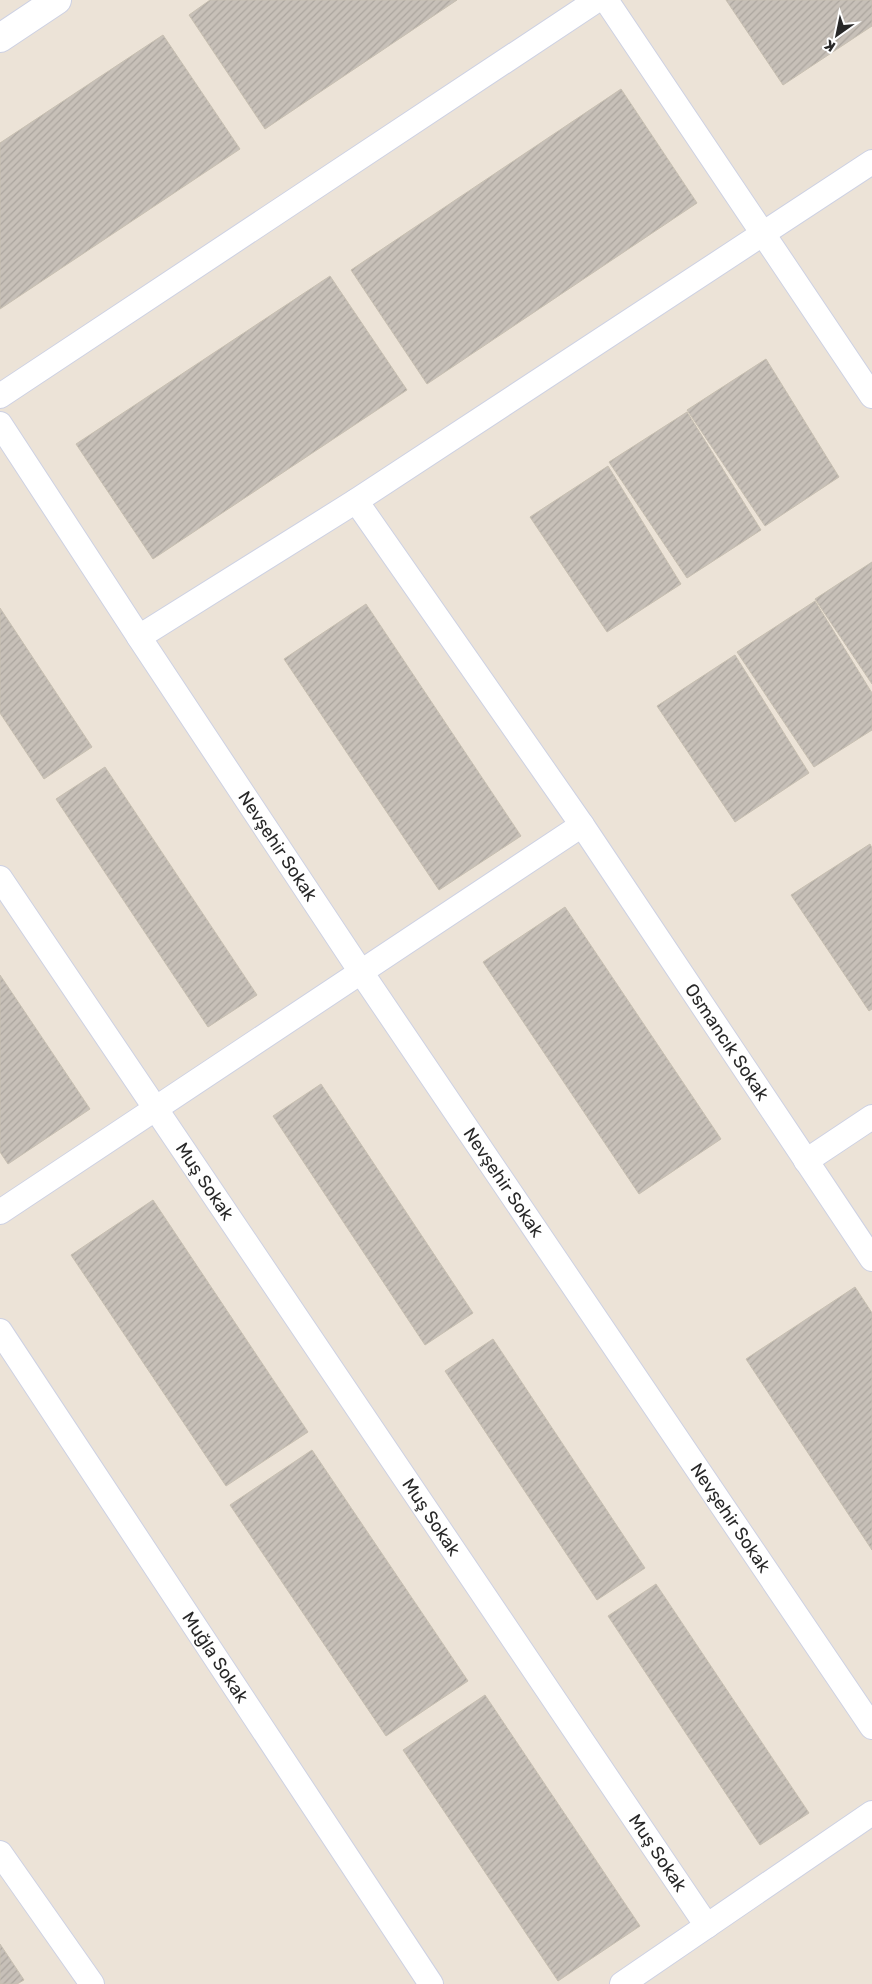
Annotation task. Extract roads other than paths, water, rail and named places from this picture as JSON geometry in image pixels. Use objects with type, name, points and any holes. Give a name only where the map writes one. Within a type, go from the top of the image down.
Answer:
[{"type":"street","points":[[0,38],[57,0]]},
{"type":"street","points":[[0,396],[596,0]]},
{"type":"street","points":[[606,0],[872,396]]},
{"type":"street","points":[[138,638],[356,501],[872,162]]},
{"type":"street","name":"Nevşehir Sokak","points":[[0,424],[138,638],[361,972],[872,1727]]},
{"type":"street","name":"Osmancık Sokak","points":[[356,501],[582,825],[872,1259]]},
{"type":"street","points":[[0,1212],[582,825]]},
{"type":"street","name":"Muş Sokak","points":[[0,878],[707,1926]]},
{"type":"street","points":[[806,1160],[872,1117]]},
{"type":"street","name":"Muğla Sokak","points":[[0,1331],[431,1984]]},
{"type":"street","points":[[622,1984],[872,1813]]},
{"type":"street","points":[[0,1853],[92,1984]]}]
